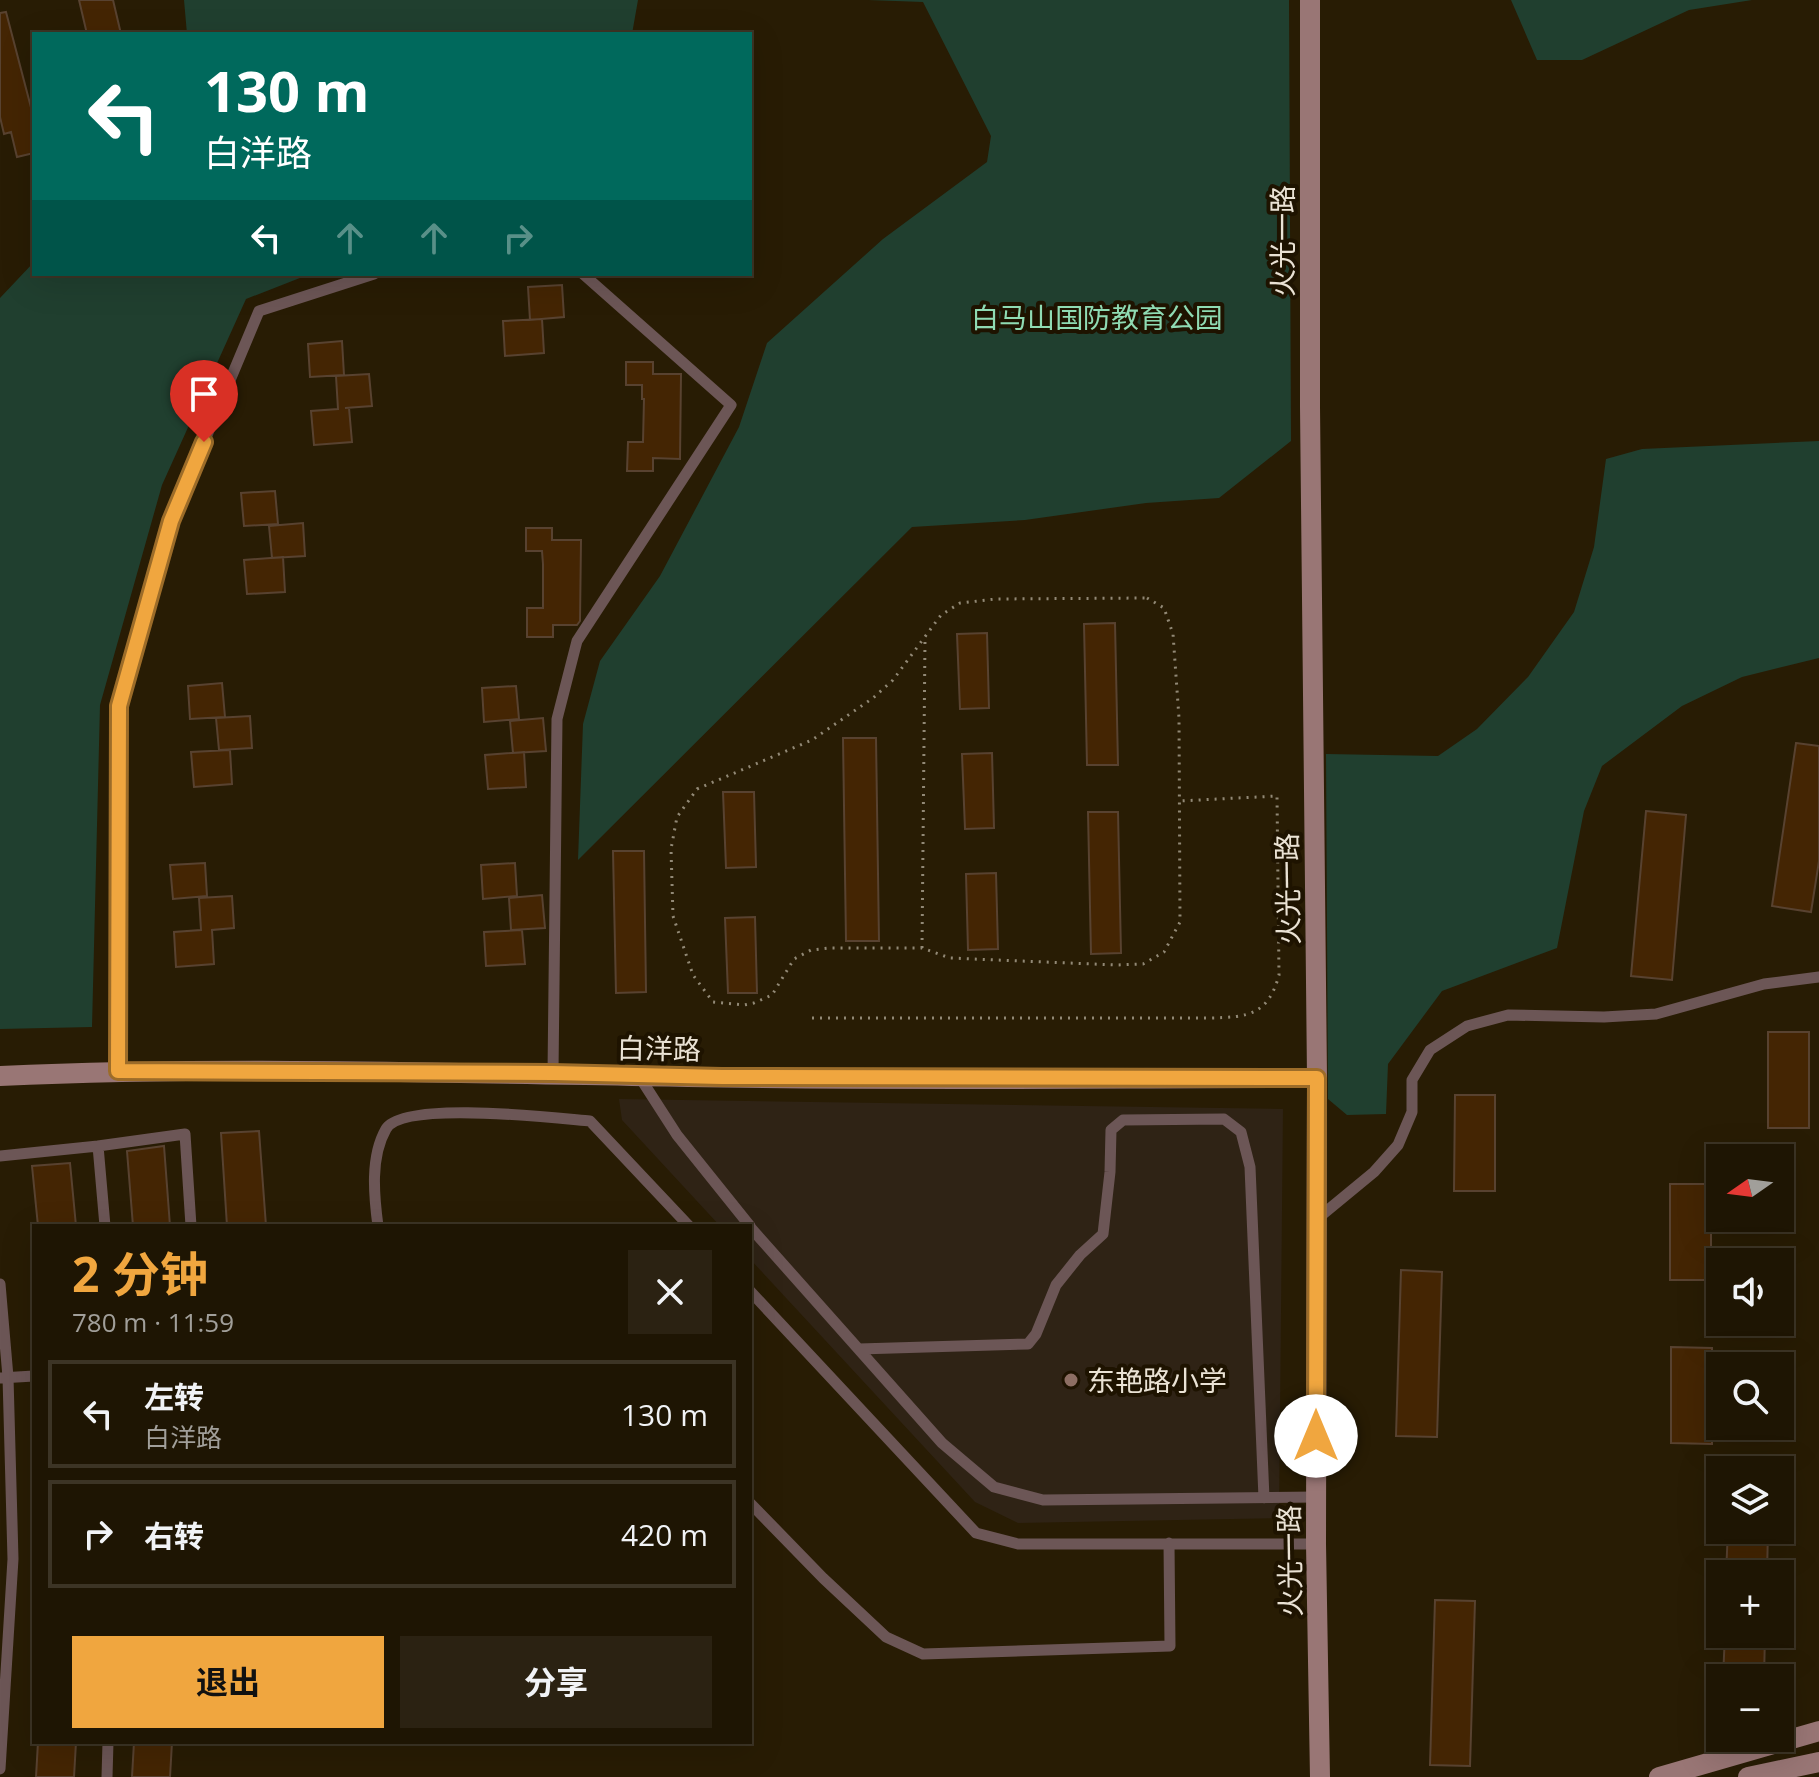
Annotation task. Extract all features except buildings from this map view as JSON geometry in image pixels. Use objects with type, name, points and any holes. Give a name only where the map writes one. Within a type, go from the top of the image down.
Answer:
[{"type":"street","name":"火光一路","points":[[1310,0],[1310,407],[1317,1078],[1316,1544],[1320,1777]]},
{"type":"street","name":"白洋路","points":[[0,1076],[118,1071],[1317,1078]]},
{"type":"street","points":[[1659,1777],[1819,1731]]},
{"type":"street","points":[[1748,1777],[1819,1762]]},
{"type":"lane","points":[[118,1071],[119,706],[171,521],[259,311],[368,276]]},
{"type":"lane","points":[[553,1073],[557,719],[577,641],[731,405],[585,276]]},
{"type":"lane","points":[[1317,1220],[1374,1172],[1398,1145],[1412,1112],[1412,1080],[1430,1050],[1467,1026],[1508,1015],[1604,1017],[1656,1014],[1764,984],[1819,977]]},
{"type":"lane","points":[[639,1076],[677,1135],[748,1224]]},
{"type":"lane","points":[[378,1224],[374,1193],[377,1156],[387,1127],[403,1116],[478,1113],[590,1121],[687,1224]]},
{"type":"lane","points":[[859,1349],[1028,1344],[1036,1334],[1056,1285],[1080,1255],[1103,1234],[1111,1130],[1123,1120],[1224,1119],[1241,1132],[1250,1167],[1264,1498]]},
{"type":"lane","points":[[0,1156],[185,1134],[191,1224]]},
{"type":"lane","points":[[98,1146],[105,1224]]},
{"type":"lane","points":[[752,1228],[942,1443],[994,1487],[1043,1500],[1316,1497]]},
{"type":"lane","points":[[0,1284],[13,1559],[0,1769]]},
{"type":"lane","points":[[752,1293],[976,1533],[1018,1544],[1316,1544]]},
{"type":"lane","points":[[4,1378],[32,1376]]},
{"type":"lane","points":[[752,1505],[886,1637],[923,1654],[1170,1646],[1169,1543]]},
{"type":"lane","points":[[107,1777],[108,1744]]},
{"type":"path","points":[[1147,598],[1164,608],[1173,634],[1179,718],[1180,922],[1164,952],[1143,964],[1116,965],[950,958],[922,948],[811,950],[794,959],[772,995],[744,1005],[713,1002],[693,975],[673,916],[671,849],[677,817],[697,789],[812,740],[873,698],[893,680],[925,637],[941,615],[960,603],[996,599],[1147,598]]},
{"type":"path","points":[[922,948],[925,637]]},
{"type":"path","points":[[812,1018],[1235,1018],[1255,1012],[1273,997],[1279,975],[1277,796],[1179,801]]},
{"type":"shaded area","name":"东艳路小学","points":[[619,1099],[1283,1109],[1279,1518],[1018,1523],[975,1502],[752,1261],[752,1224],[718,1224],[622,1120]]},
{"type":"green space","points":[[184,0],[638,0],[632,32],[187,32]]},
{"type":"green space","name":"白马山国防教育公园","points":[[868,0],[1289,0],[1291,441],[1219,498],[1146,503],[1025,520],[912,527],[578,860],[583,724],[600,661],[660,576],[739,427],[767,343],[883,239],[987,162],[991,136],[923,2]]},
{"type":"green space","points":[[1511,0],[1752,0],[1689,10],[1582,60],[1537,60]]},
{"type":"green space","points":[[32,264],[32,276],[305,276],[246,299],[162,485],[100,705],[92,1027],[0,1029],[0,298]]},
{"type":"green space","points":[[1819,441],[1819,658],[1742,677],[1682,706],[1602,766],[1584,811],[1557,948],[1442,991],[1388,1064],[1386,1114],[1347,1115],[1328,1099],[1326,754],[1438,756],[1477,729],[1528,677],[1574,612],[1594,547],[1606,459],[1642,449]]},
{"type":"place","name":"东艳路小学","points":[[1071,1380]]},
{"type":"route","points":[[204,442],[171,521],[119,706],[118,1071],[553,1073],[665,1077],[1317,1078],[1316,1436]]}]
